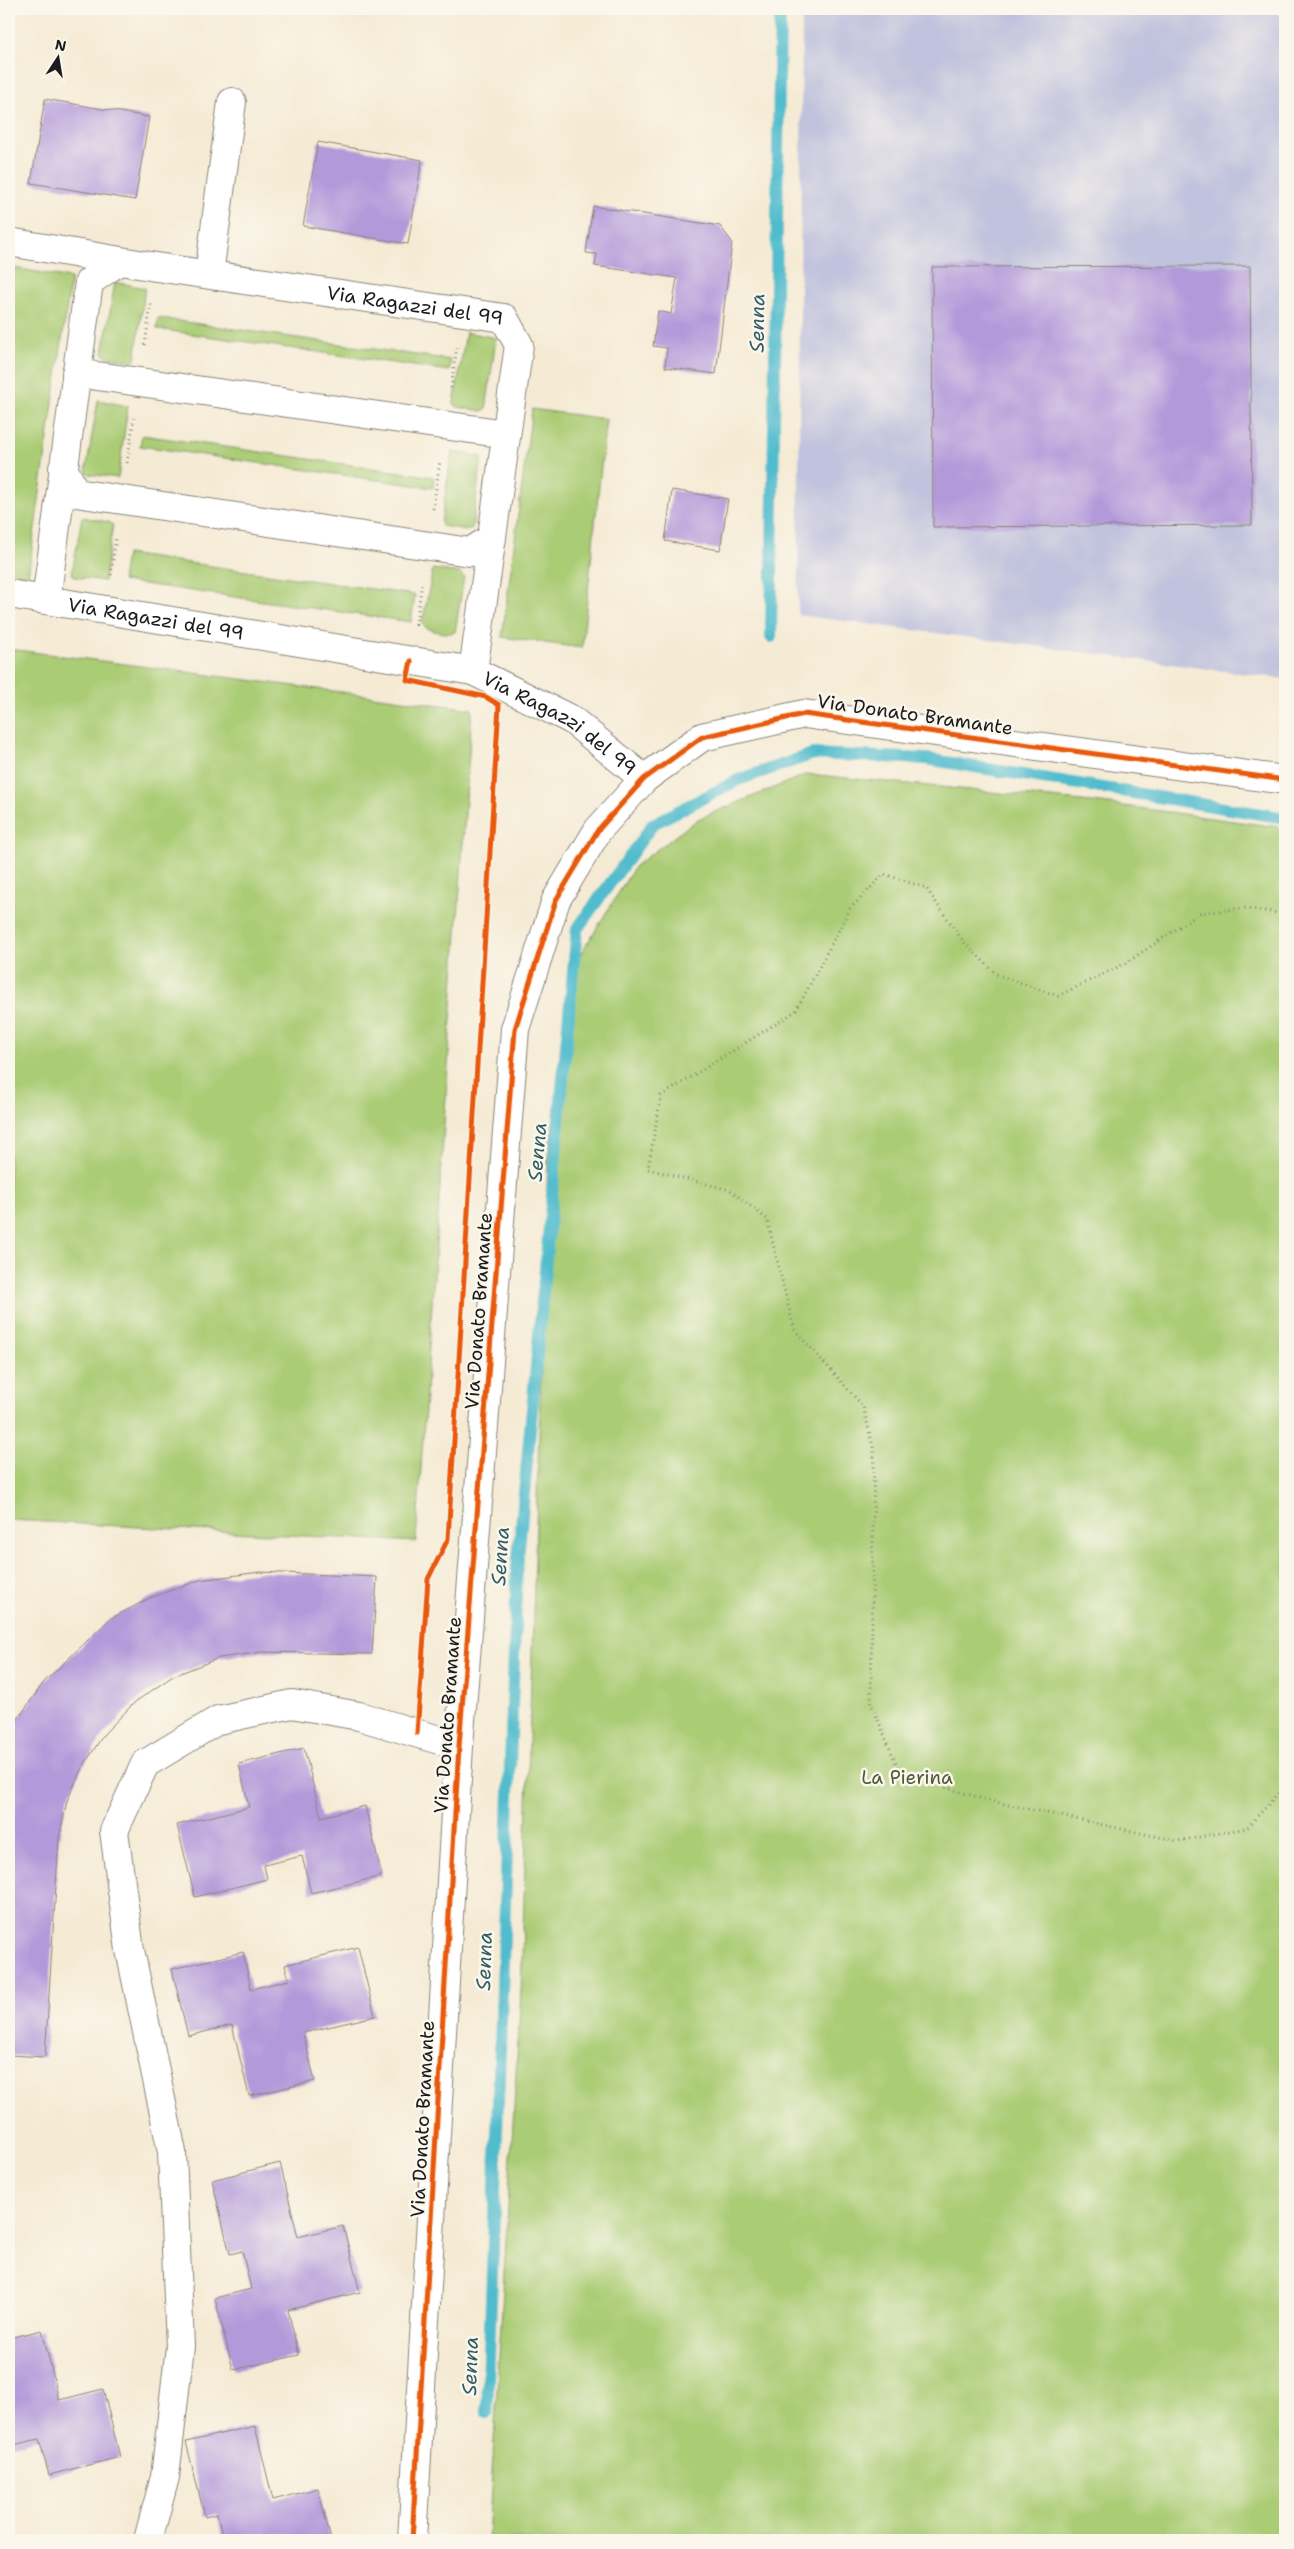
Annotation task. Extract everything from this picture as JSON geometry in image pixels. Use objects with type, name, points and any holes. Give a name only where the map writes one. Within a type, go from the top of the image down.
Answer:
[{"type":"street","points":[[209,274],[232,102]]},
{"type":"street","name":"Via Ragazzi del 99","points":[[9,242],[156,267],[504,318],[519,345],[474,671]]},
{"type":"street","name":"Via Ragazzi del 99","points":[[46,600],[88,282],[119,261]]},
{"type":"street","points":[[76,373],[506,434]]},
{"type":"street","points":[[63,468],[76,493],[470,552],[492,538]]},
{"type":"street","name":"Via Ragazzi del 99","points":[[9,594],[474,671],[572,720],[644,779]]},
{"type":"street","name":"Via Donato Bramante","points":[[412,2540],[459,1746],[515,1029],[556,900],[598,830],[644,779],[702,737],[804,714],[1285,780]]},
{"type":"street","points":[[148,2540],[165,2477],[180,2346],[172,2152],[130,1950],[114,1831],[146,1764],[218,1720],[292,1704],[359,1716],[459,1746]]},
{"type":"path","points":[[106,610],[156,267]]},
{"type":"path","points":[[410,661],[462,312]]},
{"type":"path","points":[[1285,914],[1244,908],[1200,914],[1126,963],[1058,996],[996,974],[964,941],[926,888],[884,874],[850,909],[796,1011],[660,1096],[648,1169],[730,1190],[767,1219],[794,1329],[863,1406],[874,1451],[871,1703],[900,1772],[986,1800],[1178,1841],[1248,1828],[1281,1790],[1285,1775]]},
{"type":"shaded area","points":[[802,9],[1285,9],[1285,679],[798,615]]},
{"type":"green space","points":[[9,267],[71,278],[28,576],[9,572],[9,324],[12,291]]},
{"type":"green space","points":[[115,282],[145,288],[135,360],[131,361],[105,356],[103,353]]},
{"type":"green space","points":[[158,318],[451,360],[449,371],[157,329]]},
{"type":"green space","points":[[466,332],[496,338],[486,410],[482,411],[457,407],[454,403]]},
{"type":"green space","points":[[98,400],[128,406],[118,478],[89,474],[86,471]]},
{"type":"green space","points":[[532,409],[606,419],[582,648],[502,637]]},
{"type":"green space","points":[[142,435],[434,477],[433,488],[140,446]]},
{"type":"green space","points":[[452,452],[482,457],[472,528],[468,530],[442,526],[441,522]]},
{"type":"green space","points":[[82,517],[109,522],[113,525],[104,581],[75,577],[72,573]]},
{"type":"green space","points":[[126,554],[415,595],[411,622],[122,581]]},
{"type":"green space","points":[[433,569],[460,573],[464,577],[455,632],[437,632],[428,629],[422,624]]},
{"type":"green space","points":[[9,649],[472,709],[416,1542],[9,1520]]},
{"type":"green space","name":"La Pierina","points":[[807,774],[1102,803],[1285,828],[1285,2540],[488,2540],[521,1991],[548,1157],[577,960],[635,866],[698,819]]},
{"type":"building","points":[[45,99],[149,117],[135,200],[31,183]]},
{"type":"building","points":[[318,142],[422,160],[408,244],[303,226]]},
{"type":"building","points":[[593,206],[720,226],[732,242],[716,374],[665,367],[667,348],[653,346],[658,311],[671,314],[677,278],[595,266],[597,254],[586,253]]},
{"type":"building","points":[[1250,266],[1252,525],[933,527],[932,267]]},
{"type":"building","points":[[672,490],[728,499],[720,550],[665,541]]},
{"type":"building","points":[[260,1572],[377,1577],[372,1654],[262,1652],[219,1658],[173,1676],[135,1702],[104,1734],[82,1768],[67,1801],[59,1838],[45,2057],[9,2055],[9,1737],[18,1719],[44,1682],[110,1619],[150,1598],[200,1580]]},
{"type":"building","points":[[304,1748],[321,1817],[365,1806],[382,1876],[311,1893],[302,1856],[264,1865],[267,1879],[195,1897],[177,1825],[249,1807],[239,1764]]},
{"type":"building","points":[[358,1947],[375,2016],[303,2033],[315,2081],[249,2096],[232,2025],[188,2036],[172,1969],[243,1952],[251,1989],[289,1980],[285,1965]]},
{"type":"building","points":[[280,2163],[298,2237],[343,2226],[360,2292],[288,2310],[299,2355],[233,2370],[215,2298],[251,2289],[242,2251],[230,2254],[212,2180]]},
{"type":"building","points":[[42,2330],[59,2400],[103,2389],[120,2457],[49,2475],[39,2439],[9,2446],[9,2338]]},
{"type":"building","points":[[255,2426],[273,2500],[318,2488],[331,2540],[223,2540],[217,2514],[205,2517],[186,2442]]},
{"type":"waterway","name":"Senna","points":[[771,637],[780,9]]},
{"type":"waterway","name":"Senna","points":[[487,2413],[517,1569],[577,929],[653,824],[738,780],[813,754],[927,759],[1285,818]]},
{"type":"cycle path","points":[[411,661],[407,680],[486,697],[499,705],[448,1539],[428,1579],[417,1733]]},
{"type":"cycle path","points":[[412,2540],[459,1746],[515,1029],[556,900],[598,830],[644,779],[702,737],[804,714],[1285,780]]}]
